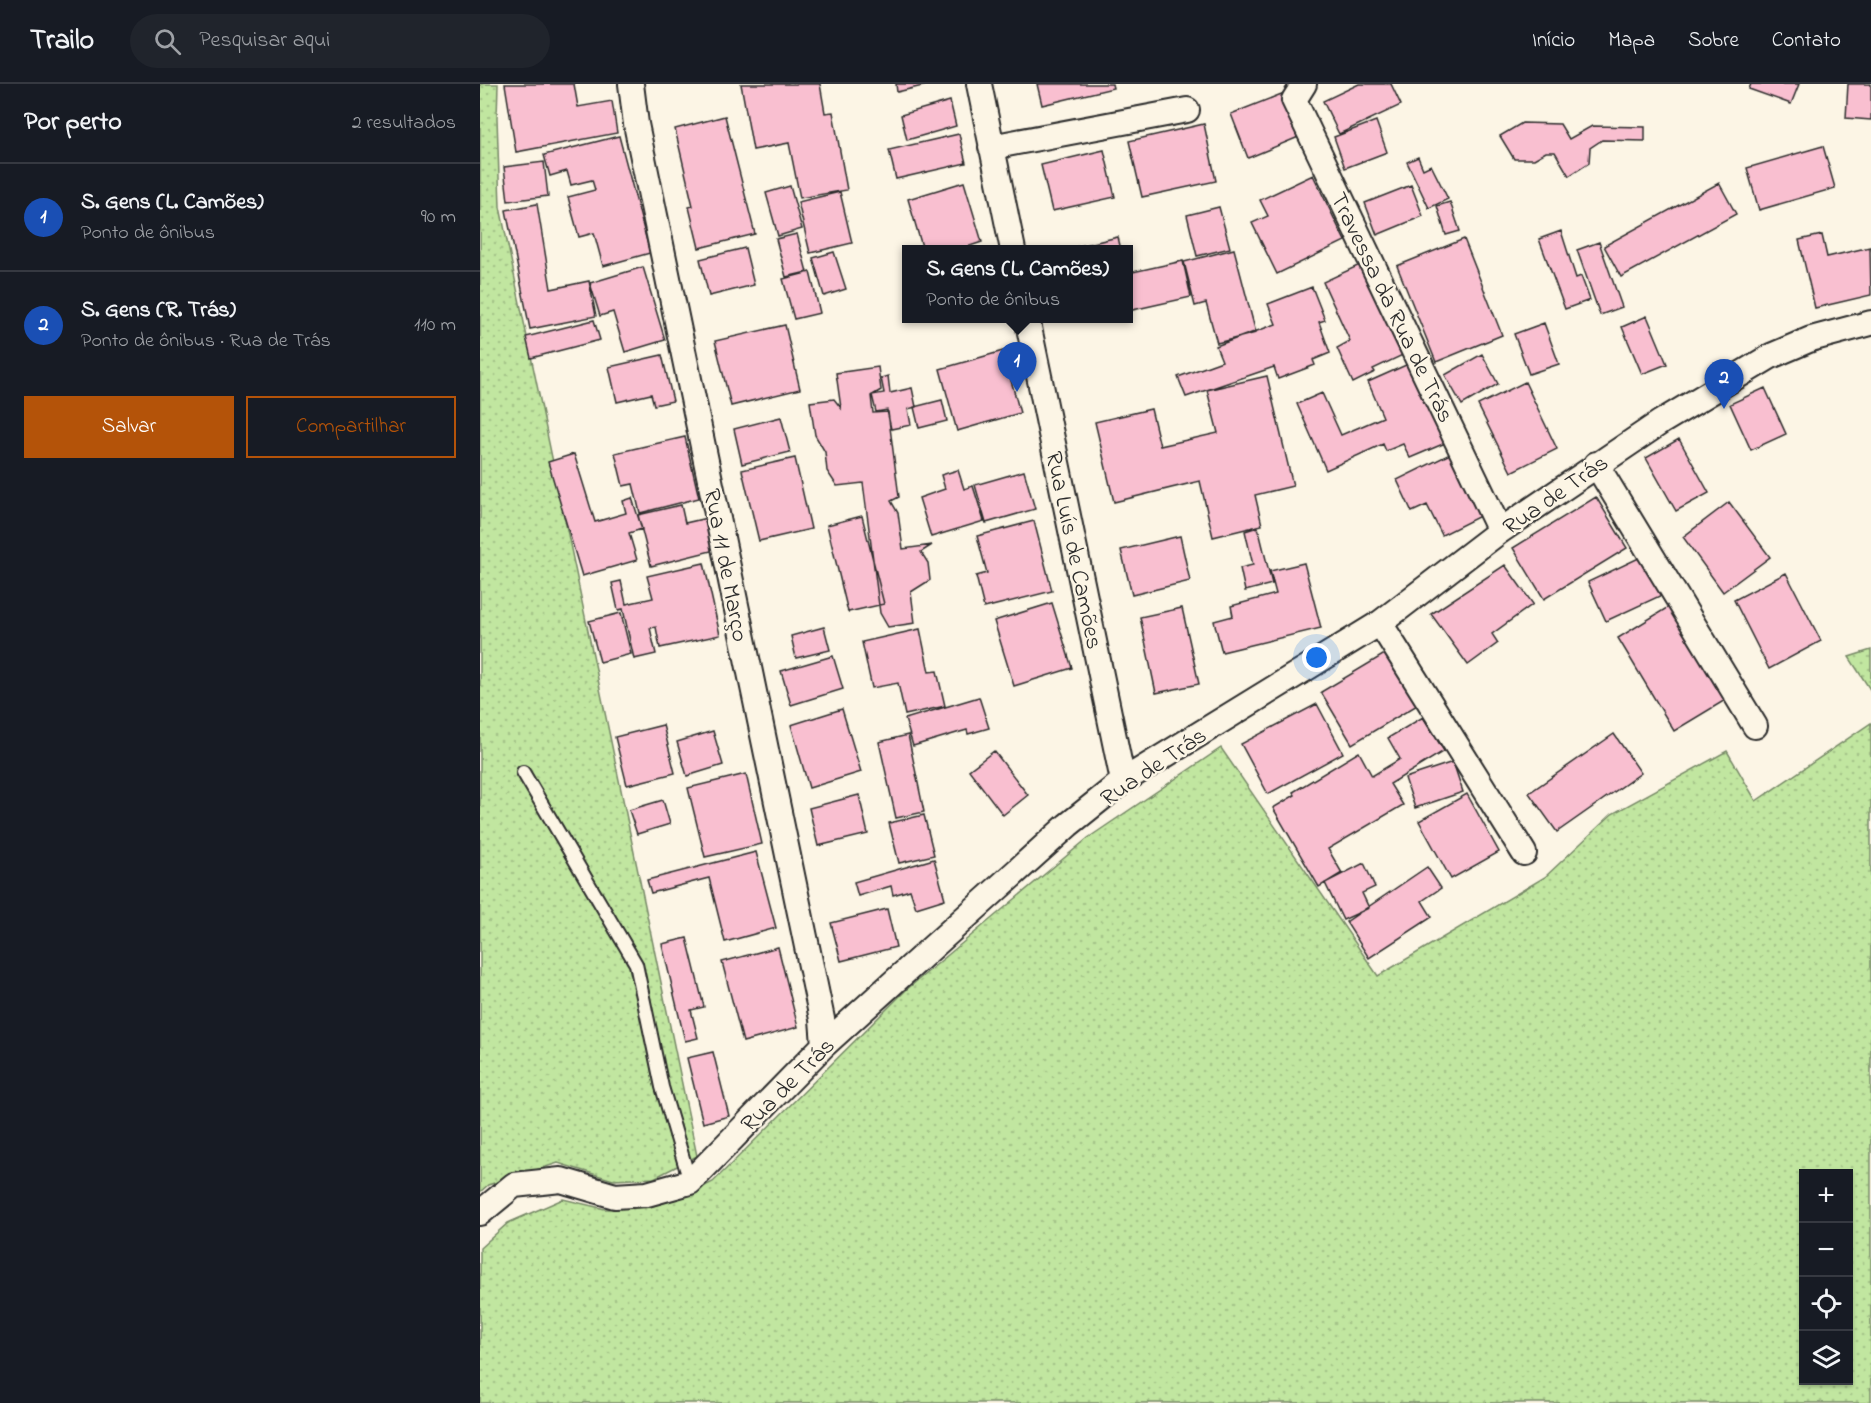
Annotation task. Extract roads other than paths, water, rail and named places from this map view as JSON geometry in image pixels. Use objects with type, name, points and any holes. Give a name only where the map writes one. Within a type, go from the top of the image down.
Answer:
[{"type":"street","name":"Rua 11 de Março","points":[[631,84],[636,124],[708,466],[755,708],[822,1019],[824,1046]]},
{"type":"street","points":[[979,84],[1012,245]]},
{"type":"street","name":"Travessa da Rua de Trás","points":[[1304,84],[1294,100],[1500,531]]},
{"type":"street","points":[[991,147],[1186,110]]},
{"type":"street","name":"Rua Luís de Camões","points":[[1028,323],[1123,781]]},
{"type":"street","name":"Rua de Trás","points":[[480,1213],[514,1185],[561,1180],[615,1196],[647,1194],[690,1182],[824,1046],[1068,825],[1123,781],[1380,623],[1500,531],[1596,464],[1771,356],[1811,339],[1871,323]]},
{"type":"street","points":[[1596,464],[1755,726]]},
{"type":"street","points":[[1380,623],[1524,853]]},
{"type":"lane","points":[[523,772],[636,964],[662,1087],[690,1182]]},
{"type":"place","name":"S. Gens (L. Camões)","points":[[1017,392]]},
{"type":"place","name":"S. Gens (R. Trás)","points":[[1724,409]]}]
